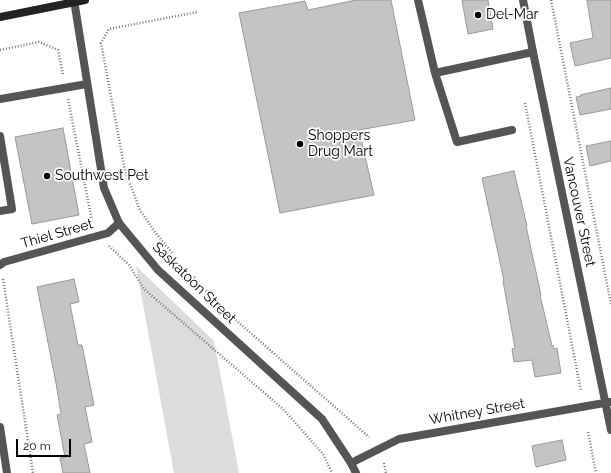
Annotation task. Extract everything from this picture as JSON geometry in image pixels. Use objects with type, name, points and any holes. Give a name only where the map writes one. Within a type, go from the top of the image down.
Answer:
[{"type":"main road","points":[[0,17],[85,0]]},
{"type":"street","points":[[418,0],[435,73],[457,142],[512,130]]},
{"type":"street","name":"Vancouver Street","points":[[523,0],[608,402],[611,430]]},
{"type":"street","name":"Saskatoon Street","points":[[74,1],[104,188],[119,223],[158,270],[322,419],[356,473]]},
{"type":"street","points":[[435,73],[533,52]]},
{"type":"street","points":[[0,99],[87,84]]},
{"type":"street","points":[[0,136],[12,209],[0,211]]},
{"type":"street","name":"Thiel Street","points":[[0,266],[4,262],[108,233],[119,223]]},
{"type":"street","name":"Whitney Street","points":[[351,463],[399,439],[608,402]]},
{"type":"street","points":[[0,427],[7,473]]},
{"type":"path","points":[[551,0],[611,304]]},
{"type":"path","points":[[172,253],[140,210],[125,171],[102,42],[109,29],[198,12]]},
{"type":"path","points":[[0,50],[39,42],[58,50],[92,221]]},
{"type":"path","points":[[525,103],[581,391]]},
{"type":"path","points":[[109,246],[128,265],[144,289],[283,409],[323,454],[332,473]]},
{"type":"path","points":[[194,277],[221,307],[369,437]]},
{"type":"path","points":[[3,279],[32,473]]},
{"type":"path","points":[[588,432],[596,473]]},
{"type":"path","points":[[384,462],[386,473]]},
{"type":"shaded area","points":[[136,266],[214,341],[239,473],[174,473]]},
{"type":"building","points":[[356,0],[391,0],[415,120],[359,130],[374,195],[280,213],[239,13],[305,1],[308,10]]},
{"type":"building","name":"Del-Mar","points":[[462,0],[488,0],[493,29],[468,34]]},
{"type":"building","points":[[587,0],[611,0],[611,58],[575,66],[570,43],[593,38]]},
{"type":"building","points":[[611,88],[611,109],[580,115],[576,97]]},
{"type":"building","name":"Southwest Pet","points":[[63,128],[79,215],[32,224],[15,137]]},
{"type":"building","points":[[611,141],[611,161],[590,166],[586,146]]},
{"type":"building","points":[[514,171],[527,226],[540,295],[552,346],[553,345],[554,349],[557,348],[561,373],[535,377],[532,360],[514,362],[512,349],[515,348],[504,281],[482,178]]},
{"type":"building","points":[[74,279],[79,302],[70,304],[78,345],[82,345],[94,405],[85,407],[92,442],[84,444],[90,473],[63,473],[60,458],[65,457],[57,415],[61,414],[37,287]]},
{"type":"building","points":[[562,440],[566,460],[536,467],[532,446]]},
{"type":"place","name":"Del-Mar","points":[[478,15]]},
{"type":"place","name":"Shoppers Drug Mart","points":[[300,144]]},
{"type":"place","name":"Southwest Pet","points":[[47,176]]}]
